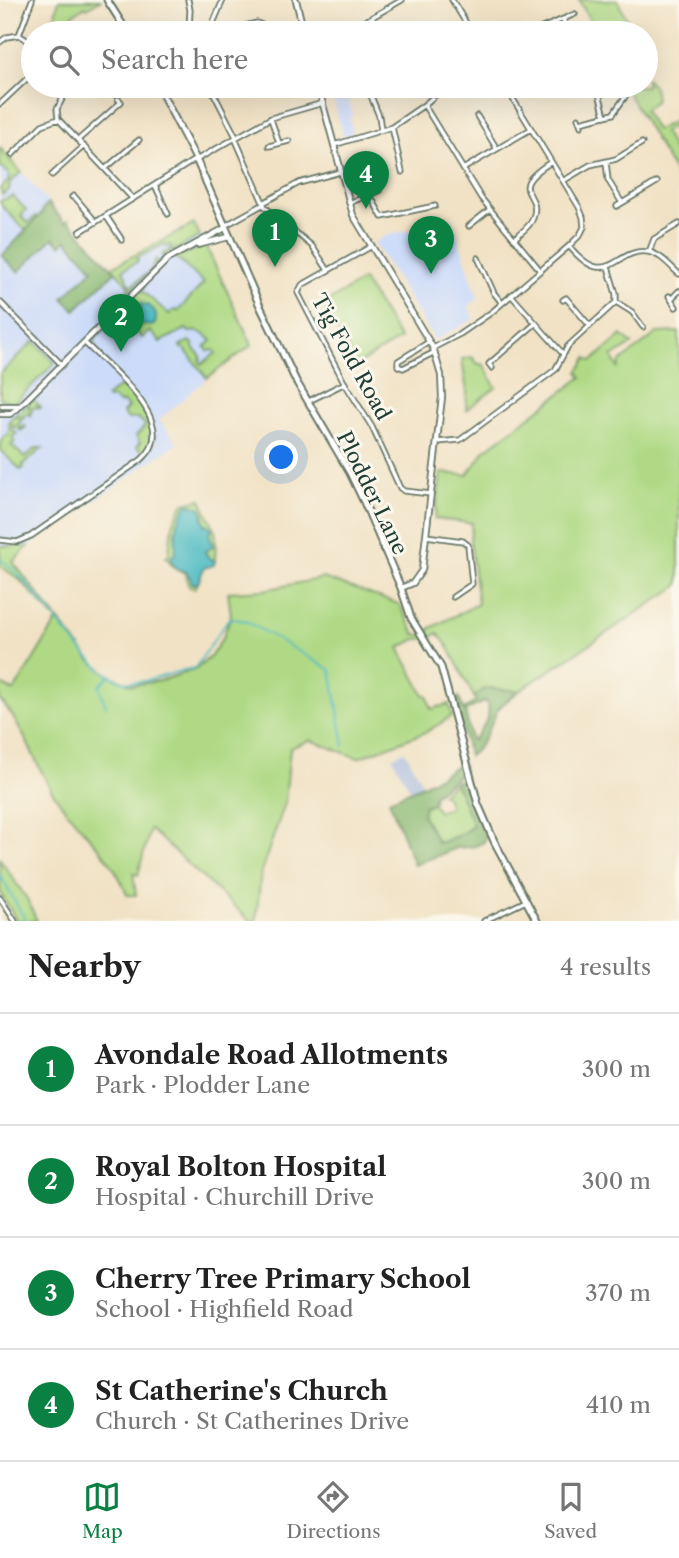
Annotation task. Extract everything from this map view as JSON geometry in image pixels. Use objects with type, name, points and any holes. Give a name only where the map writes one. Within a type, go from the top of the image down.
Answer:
[{"type":"main road","points":[[107,0],[120,21]]},
{"type":"main road","name":"Plodder Lane","points":[[164,98],[196,160],[227,226],[229,237],[307,402],[350,473],[401,588],[413,623],[441,667],[472,786],[484,820],[537,921]]},
{"type":"street","points":[[24,21],[32,0]]},
{"type":"street","points":[[188,0],[189,21]]},
{"type":"street","points":[[214,21],[223,0]]},
{"type":"street","points":[[296,0],[301,21]]},
{"type":"street","points":[[366,21],[402,0]]},
{"type":"street","points":[[452,0],[465,21]]},
{"type":"street","points":[[558,21],[575,14]]},
{"type":"street","points":[[0,42],[7,37],[19,35],[21,30]]},
{"type":"street","points":[[0,104],[21,84]]},
{"type":"street","points":[[63,98],[57,109],[58,119],[133,199]]},
{"type":"street","points":[[216,98],[263,203],[271,213],[315,249],[328,270]]},
{"type":"street","points":[[322,98],[349,203],[359,227],[434,350],[441,375],[442,397],[420,575],[413,583],[401,588]]},
{"type":"street","points":[[372,98],[379,116],[381,131]]},
{"type":"street","points":[[334,145],[392,127],[432,98]]},
{"type":"street","points":[[429,342],[398,361],[398,366],[403,368],[477,323],[580,235],[584,222],[579,207],[512,98]]},
{"type":"street","points":[[600,98],[605,116]]},
{"type":"street","points":[[580,122],[615,113],[625,98]]},
{"type":"street","points":[[78,140],[121,102],[118,99]]},
{"type":"street","points":[[80,232],[196,160],[271,118],[323,103]]},
{"type":"street","points":[[424,105],[489,209],[540,270]]},
{"type":"street","points":[[477,116],[497,149]]},
{"type":"street","points":[[271,118],[279,143]]},
{"type":"street","points":[[12,155],[42,125],[58,119]]},
{"type":"street","points":[[392,127],[402,172]]},
{"type":"street","points":[[463,169],[531,129]]},
{"type":"street","points":[[106,169],[139,140]]},
{"type":"street","points":[[269,146],[289,141]]},
{"type":"street","points":[[563,181],[590,165],[607,162],[637,149],[642,143]]},
{"type":"street","points":[[52,175],[85,146]]},
{"type":"street","points":[[514,239],[534,215],[527,188],[529,179],[551,162]]},
{"type":"street","points":[[607,162],[608,182],[619,205],[657,182]]},
{"type":"street","points":[[19,406],[1,405],[0,414],[10,414],[19,406],[168,259],[299,183],[341,172]]},
{"type":"street","points":[[155,185],[168,214]]},
{"type":"street","points":[[349,203],[379,191]]},
{"type":"street","points":[[370,195],[382,217],[431,205]]},
{"type":"street","points":[[72,197],[74,196],[97,222]]},
{"type":"street","points":[[469,226],[489,209]]},
{"type":"street","points":[[106,216],[122,240]]},
{"type":"street","points":[[649,252],[654,239],[679,224]]},
{"type":"street","points":[[190,247],[229,237]]},
{"type":"street","name":"Tig Fold Road","points":[[372,246],[300,286],[298,293],[345,383],[372,427],[402,490],[431,494]]},
{"type":"street","points":[[569,246],[584,262],[608,267],[635,253],[649,252],[666,261],[679,274]]},
{"type":"street","points":[[478,258],[494,293],[502,303]]},
{"type":"street","points":[[437,442],[460,440],[555,370],[568,346],[616,302],[608,267]]},
{"type":"street","points":[[676,307],[670,298],[679,291]]},
{"type":"street","points":[[511,295],[563,354]]},
{"type":"street","points":[[563,300],[566,298],[590,326]]},
{"type":"street","points":[[0,302],[62,365]]},
{"type":"street","points":[[616,302],[629,309],[642,323]]},
{"type":"street","points":[[492,368],[489,364],[536,323]]},
{"type":"street","points":[[0,540],[17,542],[31,536],[141,460],[152,446],[155,427],[148,409],[85,343]]},
{"type":"street","points":[[307,402],[345,383]]},
{"type":"street","points":[[426,536],[467,542],[472,584],[453,597]]},
{"type":"street","points":[[0,898],[15,921]]},
{"type":"street","points":[[484,921],[526,901]]},
{"type":"shaded area","points":[[333,98],[348,98],[353,116],[349,118],[353,133],[343,136]]},
{"type":"shaded area","points":[[0,148],[66,222],[68,220],[112,267],[195,223],[253,344],[231,358],[159,420],[178,443],[29,546],[0,546]]},
{"type":"shaded area","points":[[452,219],[478,299],[468,306],[474,319],[435,340],[374,243],[387,235],[427,227],[429,231]]},
{"type":"shaded area","points":[[405,751],[423,785],[411,791],[392,757]]},
{"type":"green space","points":[[59,0],[100,0],[87,8],[85,6],[65,21],[53,21]]},
{"type":"green space","points":[[579,0],[617,0],[628,21],[590,21]]},
{"type":"green space","points":[[631,98],[656,98],[644,110],[656,130],[679,119],[679,123],[664,132],[679,160],[679,180]]},
{"type":"green space","points":[[0,148],[21,172],[10,183],[9,190],[2,195],[0,188],[9,181],[10,176],[0,165]]},
{"type":"green space","points":[[13,196],[26,210],[21,216],[28,223],[38,217],[26,231],[0,201]]},
{"type":"green space","points":[[48,203],[65,223],[68,220],[115,272],[75,310],[63,298],[93,269],[67,240],[61,245],[53,238],[18,272],[2,256],[43,212]]},
{"type":"green space","points":[[194,224],[200,236],[163,257],[162,254],[172,249],[170,245],[166,247],[164,244],[137,258],[138,261],[123,270],[131,286],[151,270],[132,289],[126,291],[130,287],[112,267]]},
{"type":"green space","points":[[206,246],[252,345],[207,378],[180,345],[190,341],[201,356],[202,364],[216,353],[205,347],[212,341],[205,335],[186,329],[160,342],[150,331],[142,338],[121,317],[118,320],[116,317],[95,339],[95,348],[101,357],[91,345],[92,340],[145,285],[142,291],[169,314],[174,310],[178,311],[204,283],[175,257]]},
{"type":"green space","points":[[363,280],[400,339],[357,365],[322,305]]},
{"type":"green space","points":[[679,332],[679,585],[519,691],[486,688],[474,697],[449,648],[438,633],[427,639],[416,639],[399,648],[424,695],[427,695],[431,709],[449,704],[452,716],[426,732],[358,758],[310,740],[290,748],[285,803],[261,872],[256,921],[250,921],[150,829],[138,875],[133,873],[136,895],[127,895],[113,867],[54,794],[22,732],[0,700],[0,684],[14,691],[57,621],[19,579],[0,566],[0,546],[29,546],[13,562],[90,660],[109,675],[132,685],[160,681],[196,669],[211,656],[223,637],[231,615],[228,592],[264,590],[323,578],[399,604],[415,634],[424,635],[429,629],[478,604],[470,540],[472,523],[435,519],[441,473],[467,475],[484,451],[582,377],[578,372],[587,358],[592,361],[622,335],[632,344],[612,357],[618,368],[620,362],[657,333]]},
{"type":"green space","points":[[34,341],[55,363],[13,404],[0,398],[0,374]]},
{"type":"green space","points":[[472,357],[478,364],[483,364],[496,387],[466,410],[467,392],[462,359]]},
{"type":"green space","points":[[120,386],[137,399],[148,414],[151,432],[145,452],[136,447],[140,443],[136,436],[146,425],[138,418],[128,419],[123,413],[128,407],[123,402],[120,404],[113,398],[106,397]]},
{"type":"green space","points":[[32,399],[41,407],[36,406],[31,411],[31,416],[28,413],[24,418],[19,416],[21,421],[18,424],[21,428],[24,425],[26,427],[21,431],[12,424],[17,434],[12,437],[15,442],[11,445],[25,458],[36,448],[43,448],[23,465],[21,470],[1,451],[1,440],[9,432],[9,420],[18,416],[15,415],[28,405],[30,409],[29,403]]},
{"type":"green space","points":[[201,499],[215,529],[215,561],[205,552],[213,543],[209,535],[212,531],[205,525],[203,511],[175,531],[181,559],[192,583],[198,583],[195,588],[191,588],[186,573],[176,570],[166,557],[169,555],[172,528],[180,509],[184,503]]},
{"type":"green space","points":[[486,688],[519,691],[499,708],[482,742],[469,756],[455,700],[459,697],[463,710],[476,701],[474,697]],"holes":[[[486,701],[486,721],[473,740],[465,711]]]},
{"type":"green space","points":[[462,763],[464,771],[434,795],[433,803],[424,806],[422,814],[438,843],[470,828],[473,825],[455,782],[465,778],[486,836],[484,842],[476,846],[457,848],[414,865],[389,800]]},
{"type":"green space","points":[[455,782],[474,825],[462,834],[438,843],[422,814],[424,806],[433,803],[438,812],[450,807],[446,796],[442,794]]},
{"type":"green space","points":[[0,859],[27,899],[37,921],[17,921],[0,893]]},
{"type":"water","points":[[140,303],[154,309],[155,324],[137,324],[134,319],[141,309]]},
{"type":"water","points":[[187,505],[201,508],[205,525],[212,528],[209,535],[213,546],[205,552],[215,561],[214,565],[204,568],[198,583],[193,584],[187,572],[177,569],[170,559],[176,552],[180,516]]},
{"type":"waterway","points":[[0,559],[30,588],[79,648],[112,677],[127,682],[144,681],[195,668],[229,618],[246,621],[331,670],[344,746]]},
{"type":"waterway","points":[[106,706],[99,686],[110,675]]},
{"type":"waterway","points":[[0,875],[26,921]]},
{"type":"place","name":"St Catherine's Church","points":[[366,209]]},
{"type":"place","name":"Avondale Road Allotments","points":[[275,267]]},
{"type":"place","name":"Cherry Tree Primary School","points":[[431,274]]},
{"type":"place","name":"Royal Bolton Hospital","points":[[121,352]]}]
